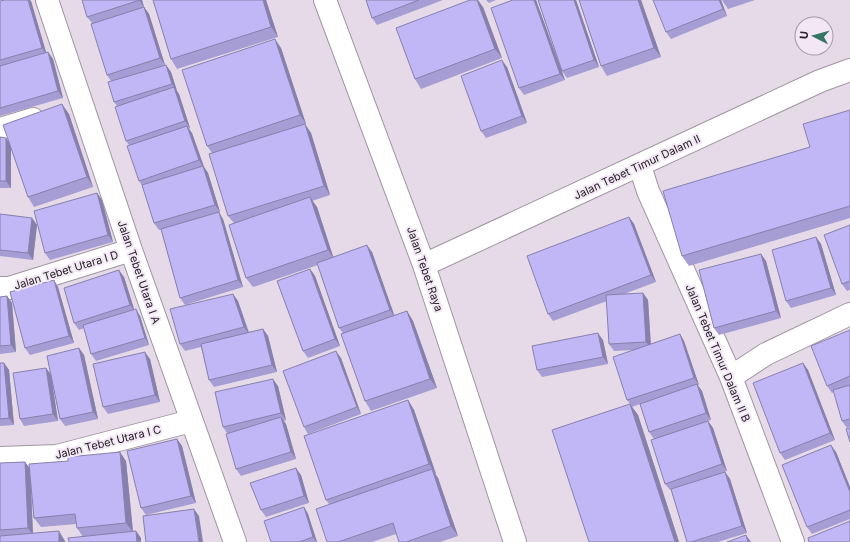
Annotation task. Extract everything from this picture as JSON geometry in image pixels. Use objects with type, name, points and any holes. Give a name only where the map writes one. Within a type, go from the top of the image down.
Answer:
[{"type":"street","name":"Jalan Tebet Utara I A","points":[[47,0],[66,108],[131,250],[235,542]]},
{"type":"street","name":"Jalan Tebet Raya","points":[[325,0],[424,265],[516,542]]},
{"type":"street","name":"Jalan Tebet Timur Dalam II","points":[[424,265],[640,166],[820,80],[850,70]]},
{"type":"street","points":[[0,129],[66,108]]},
{"type":"street","name":"Jalan Tebet Timur Dalam II B","points":[[640,166],[648,191],[730,377],[793,542]]},
{"type":"street","name":"Jalan Tebet Utara I D","points":[[0,288],[8,288],[131,250]]},
{"type":"street","points":[[730,377],[766,354],[850,314]]},
{"type":"street","name":"Jalan Tebet Utara I C","points":[[0,458],[57,456],[191,421]]},
{"type":"building","points":[[28,0],[42,48],[0,60],[0,1]]},
{"type":"building","points":[[82,0],[140,0],[87,17]]},
{"type":"building","points":[[153,0],[263,0],[271,27],[171,59]]},
{"type":"building","points":[[366,0],[419,0],[372,18]]},
{"type":"building","points":[[470,0],[477,0],[495,49],[415,79],[396,28]]},
{"type":"building","points":[[513,0],[534,0],[560,74],[519,88],[491,8]]},
{"type":"building","points":[[538,0],[574,0],[594,60],[562,71]]},
{"type":"building","points":[[579,0],[638,0],[654,48],[601,66]]},
{"type":"building","points":[[653,0],[719,0],[723,9],[666,32]]},
{"type":"building","points":[[144,7],[160,58],[107,75],[91,24]]},
{"type":"building","points":[[275,39],[300,115],[207,146],[182,70]]},
{"type":"building","points":[[48,52],[58,91],[0,108],[0,66]]},
{"type":"building","points":[[502,60],[522,116],[481,131],[461,76]]},
{"type":"building","points":[[166,65],[172,84],[114,102],[108,82]]},
{"type":"building","points":[[174,87],[185,121],[126,141],[115,107]]},
{"type":"building","points":[[62,104],[87,177],[28,197],[3,125]]},
{"type":"building","points":[[850,110],[850,206],[682,256],[663,191],[810,147],[803,124]]},
{"type":"building","points":[[305,124],[324,186],[228,216],[209,154]]},
{"type":"building","points":[[187,126],[199,160],[139,181],[127,146]]},
{"type":"building","points":[[0,137],[6,138],[6,181],[0,181]]},
{"type":"building","points":[[203,166],[215,205],[154,223],[142,185]]},
{"type":"building","points":[[97,193],[108,235],[45,253],[34,211]]},
{"type":"building","points":[[310,197],[328,250],[246,278],[229,225]]},
{"type":"building","points":[[219,212],[238,280],[180,298],[161,229]]},
{"type":"building","points":[[0,214],[32,218],[28,253],[0,250]]},
{"type":"building","points":[[629,217],[651,275],[548,314],[527,256]]},
{"type":"building","points":[[850,225],[850,281],[842,284],[824,235]]},
{"type":"building","points":[[816,237],[831,288],[786,301],[772,250]]},
{"type":"building","points":[[367,245],[390,310],[339,328],[317,263]]},
{"type":"building","points":[[761,254],[776,311],[714,328],[699,270]]},
{"type":"building","points":[[310,269],[335,339],[303,351],[277,281]]},
{"type":"building","points":[[119,270],[130,305],[74,323],[64,288]]},
{"type":"building","points":[[54,280],[69,336],[25,348],[10,292]]},
{"type":"building","points":[[643,293],[646,342],[609,344],[606,295]]},
{"type":"building","points":[[233,294],[244,327],[180,344],[170,309]]},
{"type":"building","points":[[7,296],[11,345],[0,346],[0,297]]},
{"type":"building","points":[[136,309],[145,338],[91,354],[83,325]]},
{"type":"building","points":[[407,311],[430,379],[365,401],[341,334]]},
{"type":"building","points":[[263,329],[272,365],[209,380],[201,344]]},
{"type":"building","points":[[850,330],[850,376],[827,386],[811,346]]},
{"type":"building","points":[[598,333],[603,357],[537,370],[532,346]]},
{"type":"building","points":[[680,334],[694,378],[627,400],[613,357]]},
{"type":"building","points":[[79,348],[93,412],[60,419],[47,356]]},
{"type":"building","points":[[336,351],[357,407],[304,427],[283,371]]},
{"type":"building","points":[[145,352],[155,395],[103,407],[93,364]]},
{"type":"building","points":[[0,363],[4,363],[9,418],[0,419]]},
{"type":"building","points":[[803,363],[830,433],[780,453],[753,383]]},
{"type":"building","points":[[46,368],[53,414],[20,419],[13,373]]},
{"type":"building","points":[[273,379],[281,413],[223,427],[215,392]]},
{"type":"building","points":[[697,384],[706,413],[649,432],[640,404]]},
{"type":"building","points":[[850,385],[850,419],[842,421],[833,390]]},
{"type":"building","points":[[408,400],[429,464],[326,500],[304,436]]},
{"type":"building","points":[[630,404],[675,542],[589,542],[552,430]]},
{"type":"building","points":[[281,417],[291,452],[236,469],[226,434]]},
{"type":"building","points":[[708,421],[722,464],[665,484],[651,440]]},
{"type":"building","points":[[850,428],[850,442],[846,429]]},
{"type":"building","points":[[177,439],[191,496],[141,508],[127,451]]},
{"type":"building","points":[[831,445],[850,492],[850,510],[807,527],[782,465]]},
{"type":"building","points":[[120,452],[126,523],[77,528],[75,514],[34,518],[29,464],[68,461],[68,457]]},
{"type":"building","points":[[25,462],[28,528],[0,530],[0,463]]},
{"type":"building","points":[[296,468],[304,496],[261,510],[250,483]]},
{"type":"building","points":[[432,469],[451,526],[406,542],[399,542],[393,523],[338,542],[327,542],[316,509]]},
{"type":"building","points":[[725,472],[742,526],[687,542],[671,489]]},
{"type":"building","points":[[304,507],[313,537],[299,542],[271,542],[264,521]]},
{"type":"building","points":[[194,509],[199,542],[146,542],[143,516]]},
{"type":"building","points":[[850,521],[850,542],[809,542],[808,538]]},
{"type":"building","points":[[59,531],[59,542],[0,542],[0,536]]},
{"type":"building","points":[[136,531],[137,542],[69,542],[68,538]]},
{"type":"building","points":[[746,535],[748,542],[727,542]]}]
